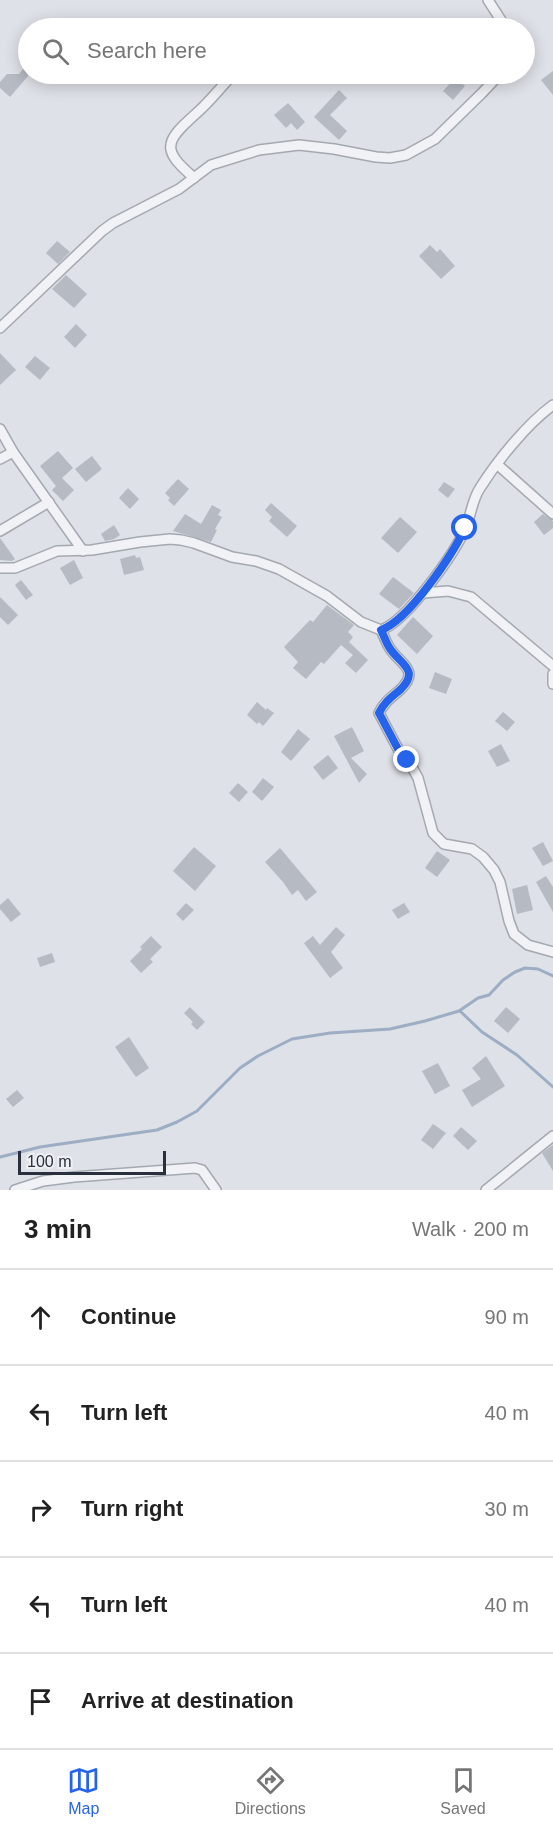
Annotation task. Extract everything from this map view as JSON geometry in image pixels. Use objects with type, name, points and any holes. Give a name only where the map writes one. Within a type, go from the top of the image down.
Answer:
[{"type":"street","points":[[488,0],[500,18]]},
{"type":"street","points":[[194,178],[172,154],[171,143],[176,133],[224,84]]},
{"type":"street","points":[[0,327],[102,231],[113,223],[165,197],[211,165],[259,150],[290,146],[320,147],[376,157],[390,158],[405,155],[435,139],[491,84]]},
{"type":"street","points":[[381,630],[393,624],[423,593],[456,547],[479,489],[525,430],[553,405]]},
{"type":"street","points":[[0,429],[13,452],[83,551]]},
{"type":"street","points":[[0,459],[13,452]]},
{"type":"street","points":[[498,465],[553,514]]},
{"type":"street","points":[[0,531],[49,502]]},
{"type":"street","points":[[0,568],[15,568],[57,551],[83,551],[170,539],[194,543],[232,557],[256,561],[279,569],[327,596],[365,624],[381,630],[389,648],[404,663],[410,674],[409,679],[387,701],[379,713],[398,749],[418,778],[433,833],[444,844],[472,849],[483,857],[500,882],[514,934],[528,945],[553,952]]},
{"type":"street","points":[[423,593],[448,591],[471,597],[553,666]]},
{"type":"street","points":[[553,674],[553,684]]},
{"type":"street","points":[[486,1190],[553,1136]]},
{"type":"street","points":[[15,1190],[43,1181],[74,1177],[195,1168],[202,1170],[216,1190]]},
{"type":"building","points":[[553,71],[553,95],[541,80]]},
{"type":"building","points":[[7,74],[18,74],[18,84],[21,84],[10,97],[0,88],[0,82]]},
{"type":"building","points":[[449,84],[465,86],[453,100],[443,91]]},
{"type":"building","points":[[339,90],[347,98],[330,115],[347,131],[339,140],[314,117]]},
{"type":"building","points":[[288,103],[305,122],[297,130],[291,123],[286,128],[274,115]]},
{"type":"building","points":[[57,241],[70,252],[58,264],[46,253]]},
{"type":"building","points":[[430,245],[437,252],[440,249],[455,266],[441,279],[419,256]]},
{"type":"building","points":[[66,275],[87,294],[74,308],[52,289]]},
{"type":"building","points":[[76,324],[87,335],[75,348],[64,337]]},
{"type":"building","points":[[0,353],[16,370],[0,385]]},
{"type":"building","points":[[35,356],[50,368],[40,380],[25,367]]},
{"type":"building","points":[[58,451],[73,468],[62,478],[74,490],[63,501],[52,490],[56,486],[40,466]]},
{"type":"building","points":[[92,456],[102,469],[86,482],[75,469]]},
{"type":"building","points":[[178,479],[189,489],[174,506],[165,493]]},
{"type":"building","points":[[444,482],[455,489],[448,498],[438,490]]},
{"type":"building","points":[[128,488],[139,499],[130,509],[119,498]]},
{"type":"building","points":[[271,503],[297,526],[287,537],[269,521],[272,517],[265,510]]},
{"type":"building","points":[[212,505],[221,510],[218,515],[222,517],[211,542],[173,531],[185,514],[201,524]]},
{"type":"building","points":[[543,514],[553,521],[553,528],[544,535],[534,522]]},
{"type":"building","points":[[400,517],[417,532],[398,553],[381,538]]},
{"type":"building","points":[[114,525],[120,535],[105,541],[101,534]]},
{"type":"building","points":[[0,538],[15,559],[12,561],[0,560]]},
{"type":"building","points":[[135,555],[136,558],[140,557],[144,570],[124,575],[120,559]]},
{"type":"building","points":[[74,560],[83,578],[70,585],[60,568]]},
{"type":"building","points":[[393,577],[414,593],[399,609],[379,594]]},
{"type":"building","points":[[21,580],[33,595],[26,600],[15,585]]},
{"type":"building","points":[[0,597],[18,615],[8,625],[0,617]]},
{"type":"building","points":[[327,605],[354,625],[348,632],[353,637],[349,642],[368,660],[356,673],[345,663],[353,655],[341,645],[306,679],[293,668],[298,662],[284,647],[310,620],[313,622]]},
{"type":"building","points":[[413,617],[433,636],[417,654],[397,635]]},
{"type":"building","points":[[435,672],[452,679],[446,694],[429,688]]},
{"type":"building","points":[[257,702],[266,710],[267,708],[274,713],[263,726],[247,715]]},
{"type":"building","points":[[503,712],[515,722],[507,731],[495,721]]},
{"type":"building","points":[[352,727],[364,751],[351,758],[367,774],[359,783],[334,736]]},
{"type":"building","points":[[298,729],[310,739],[291,761],[281,752]]},
{"type":"building","points":[[501,744],[510,761],[497,767],[488,751]]},
{"type":"building","points":[[328,755],[338,768],[323,780],[313,767]]},
{"type":"building","points":[[263,778],[274,787],[262,801],[252,792]]},
{"type":"building","points":[[238,783],[248,792],[239,802],[229,793]]},
{"type":"building","points":[[543,842],[553,861],[543,866],[532,848]]},
{"type":"building","points":[[194,847],[216,866],[195,891],[173,871]]},
{"type":"building","points":[[280,848],[317,892],[306,901],[298,890],[292,895],[265,862]]},
{"type":"building","points":[[437,851],[450,860],[437,877],[425,868]]},
{"type":"building","points":[[546,876],[553,887],[553,912],[536,882]]},
{"type":"building","points":[[527,885],[533,910],[517,914],[512,889]]},
{"type":"building","points":[[8,898],[21,914],[11,922],[0,909],[0,905]]},
{"type":"building","points":[[186,903],[194,910],[183,921],[176,914]]},
{"type":"building","points":[[404,903],[410,912],[398,919],[392,910]]},
{"type":"building","points":[[336,927],[345,935],[331,952],[343,968],[330,978],[304,943],[313,936],[320,945]]},
{"type":"building","points":[[151,936],[162,947],[150,959],[153,962],[141,973],[130,961]]},
{"type":"building","points":[[52,953],[55,962],[40,967],[37,958]]},
{"type":"building","points":[[190,1007],[205,1022],[197,1030],[184,1013]]},
{"type":"building","points":[[506,1007],[520,1019],[508,1033],[494,1021]]},
{"type":"building","points":[[129,1037],[149,1068],[136,1077],[115,1047]]},
{"type":"building","points":[[486,1056],[505,1086],[472,1107],[462,1090],[481,1079],[472,1068]]},
{"type":"building","points":[[438,1063],[450,1086],[435,1094],[422,1071]]},
{"type":"building","points":[[17,1090],[24,1098],[13,1107],[6,1099]]},
{"type":"building","points":[[433,1124],[446,1133],[433,1149],[421,1140]]},
{"type":"building","points":[[461,1127],[477,1141],[468,1150],[453,1136]]},
{"type":"building","points":[[553,1145],[553,1171],[542,1153]]},
{"type":"waterway","points":[[0,1157],[40,1147],[157,1130],[197,1111],[240,1068],[292,1039],[330,1033],[390,1029],[459,1011],[478,998],[489,995],[503,980],[525,968],[538,969],[553,976]]},
{"type":"waterway","points":[[460,1011],[482,1032],[517,1055],[553,1087]]},
{"type":"route","points":[[407,760],[398,749],[379,713],[387,701],[409,679],[410,674],[404,663],[389,648],[381,630],[393,624],[423,593],[456,547],[465,528]]}]
